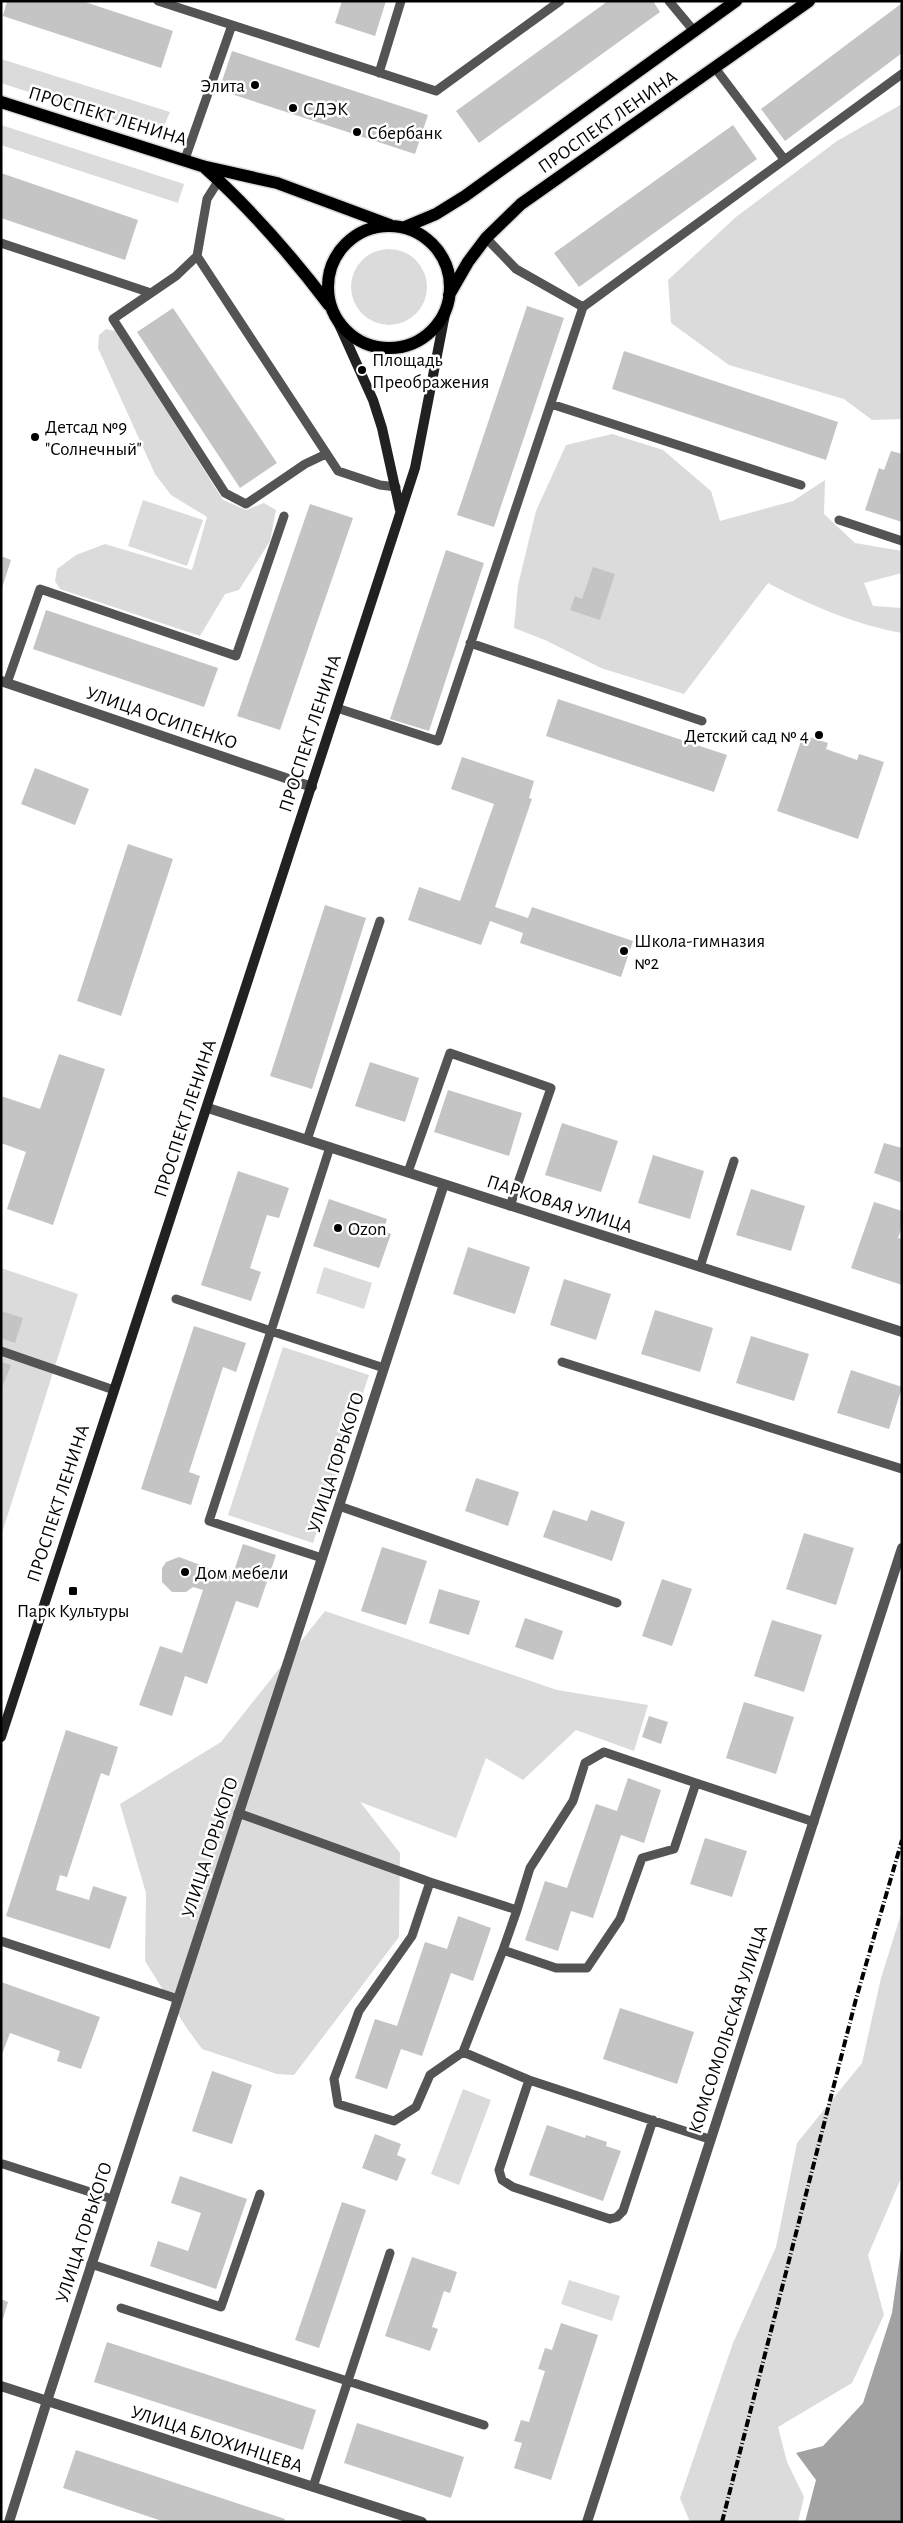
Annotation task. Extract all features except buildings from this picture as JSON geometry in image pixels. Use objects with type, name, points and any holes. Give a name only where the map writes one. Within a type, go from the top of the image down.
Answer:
[{"type":"main road","name":"ПРОСПЕКТ ЛЕНИНА","points":[[405,227],[436,214],[465,196],[736,1]]},
{"type":"main road","name":"ПРОСПЕКТ ЛЕНИНА","points":[[449,295],[486,238],[521,204],[809,1]]},
{"type":"main road","name":"ПРОСПЕКТ ЛЕНИНА","points":[[1,102],[186,159],[202,166],[276,183],[390,225]]},
{"type":"main road","name":"ПРОСПЕКТ ЛЕНИНА","points":[[202,166],[219,180],[297,262],[331,307]]},
{"type":"main road","points":[[376,226],[405,227],[430,242],[440,253],[448,273],[449,295],[446,309],[429,333],[402,346],[388,348],[366,343],[347,332],[331,307],[328,278],[332,263],[339,250],[362,231],[376,226]]},
{"type":"main road","name":"ПРОСПЕКТ ЛЕНИНА","points":[[1,1737],[208,1108],[415,468],[446,309]]},
{"type":"main road","name":"ПРОСПЕКТ ЛЕНИНА","points":[[338,320],[373,400],[387,445],[400,510]]},
{"type":"street","name":"УЛИЦА ОСИПЕНКО","points":[[4,682],[312,787]]},
{"type":"street","name":"ПАРКОВАЯ УЛИЦА","points":[[208,1108],[902,1332]]},
{"type":"street","name":"УЛИЦА ГОРЬКОГО","points":[[10,2522],[46,2401],[444,1184]]},
{"type":"street","name":"КОМСОМОЛЬСКАЯ УЛИЦА","points":[[587,2522],[709,2139],[902,1548]]},
{"type":"street","name":"УЛИЦА БЛОХИНЦЕВА","points":[[1,2386],[422,2522]]},
{"type":"lane","points":[[158,1],[436,91],[560,1]]},
{"type":"lane","points":[[379,73],[401,1]]},
{"type":"lane","points":[[669,1],[694,31]]},
{"type":"lane","points":[[186,159],[232,25]]},
{"type":"lane","points":[[715,68],[784,159]]},
{"type":"lane","points":[[337,708],[438,742],[583,307],[902,74]]},
{"type":"lane","points":[[219,180],[208,199],[197,256],[176,276],[113,319],[225,493],[246,504],[306,464],[326,454]]},
{"type":"lane","points":[[486,238],[516,269],[583,307]]},
{"type":"lane","points":[[1,242],[151,293]]},
{"type":"lane","points":[[197,256],[338,471],[396,487]]},
{"type":"lane","points":[[551,404],[801,485]]},
{"type":"lane","points":[[4,682],[40,589],[236,656],[284,516]]},
{"type":"lane","points":[[839,520],[902,541]]},
{"type":"lane","points":[[470,643],[702,721]]},
{"type":"lane","points":[[307,1140],[380,921]]},
{"type":"lane","points":[[408,1172],[450,1053],[551,1088],[510,1206]]},
{"type":"lane","points":[[322,1558],[209,1522],[330,1147]]},
{"type":"lane","points":[[700,1267],[734,1161]]},
{"type":"lane","points":[[176,1299],[384,1368]]},
{"type":"lane","points":[[1,1351],[114,1390]]},
{"type":"lane","points":[[562,1362],[902,1469]]},
{"type":"lane","points":[[339,1506],[617,1603]]},
{"type":"lane","points":[[430,1882],[412,1936],[359,2011],[334,2079],[338,2104],[394,2122],[416,2108],[430,2075],[463,2052],[503,1950],[530,1868],[573,1801],[585,1763],[604,1752],[814,1822]]},
{"type":"lane","points":[[503,1950],[556,1968],[587,1968],[620,1919],[642,1858],[674,1849],[696,1783]]},
{"type":"lane","points":[[238,1814],[430,1882],[516,1910]]},
{"type":"lane","points":[[1,1941],[178,1999]]},
{"type":"lane","points":[[463,2052],[529,2080],[709,2139]]},
{"type":"lane","points":[[529,2080],[498,2170],[502,2180],[513,2187],[610,2219],[617,2217],[623,2211],[653,2120]]},
{"type":"lane","points":[[3,2164],[112,2199]]},
{"type":"lane","points":[[91,2264],[221,2307],[260,2194]]},
{"type":"lane","points":[[313,2487],[390,2253]]},
{"type":"lane","points":[[121,2308],[484,2425]]},
{"type":"shaded area","points":[[1,59],[170,112],[161,133],[152,132],[1,83]]},
{"type":"shaded area","points":[[902,104],[902,419],[872,420],[844,399],[729,365],[671,323],[668,280],[736,217],[837,141]]},
{"type":"shaded area","points":[[1,125],[184,184],[178,203],[1,145]]},
{"type":"shaded area","points":[[389,249],[403,252],[416,260],[424,273],[427,287],[424,301],[416,314],[403,322],[389,325],[375,322],[362,314],[354,301],[351,287],[354,273],[362,260],[375,252]]},
{"type":"shaded area","points":[[106,329],[116,331],[223,500],[246,510],[264,503],[276,510],[270,541],[239,590],[225,594],[200,636],[60,589],[55,581],[57,569],[76,555],[105,544],[192,570],[207,517],[171,495],[155,474],[98,348],[99,335]]},
{"type":"shaded area","points":[[612,434],[663,450],[711,491],[720,521],[793,501],[825,480],[824,514],[855,543],[902,551],[902,573],[864,583],[873,606],[902,608],[902,633],[867,625],[833,613],[768,583],[684,694],[601,668],[545,640],[514,628],[518,585],[536,511],[566,445]]},
{"type":"shaded area","points":[[143,500],[203,520],[187,566],[128,546]]},
{"type":"shaded area","points":[[324,1267],[372,1283],[364,1309],[316,1293]]},
{"type":"shaded area","points":[[1,1268],[78,1294],[1,1536]]},
{"type":"shaded area","points":[[283,1347],[369,1375],[313,1543],[228,1515]]},
{"type":"shaded area","points":[[325,1611],[557,1690],[648,1705],[634,1751],[576,1730],[523,1780],[486,1758],[456,1838],[360,1802],[400,1853],[399,1937],[294,2075],[277,2074],[202,2049],[145,1961],[146,1893],[120,1804],[221,1742]]},
{"type":"shaded area","points":[[902,1911],[902,2176],[868,2255],[884,2315],[852,2383],[778,2427],[787,2462],[804,2497],[798,2522],[690,2522],[680,2498],[733,2343],[776,2247],[797,2143],[862,2063],[881,1978]]},
{"type":"shaded area","points":[[463,2089],[491,2100],[459,2185],[431,2174]]},
{"type":"shaded area","points":[[902,2241],[902,2522],[805,2522],[816,2480],[796,2453],[823,2446],[863,2403],[892,2313]]},
{"type":"shaded area","points":[[569,2280],[620,2296],[612,2321],[561,2304]]},
{"type":"railway","points":[[722,2522],[856,1999],[902,1840]]},
{"type":"place","name":"Элита","points":[[255,85]]},
{"type":"place","name":"СДЭК","points":[[293,108]]},
{"type":"place","name":"Сбербанк","points":[[357,132]]},
{"type":"place","name":"Площадь Преображения","points":[[362,370]]},
{"type":"place","name":"Детсад №9 \"Солнечный\"","points":[[35,437]]},
{"type":"place","name":"Детский сад № 4","points":[[819,735]]},
{"type":"place","name":"Школа-гимназия №2","points":[[624,951]]},
{"type":"place","name":"Ozon","points":[[338,1228]]},
{"type":"place","name":"Дом мебели","points":[[185,1572]]},
{"type":"place","name":"Парк Культуры","points":[[73,1591]]}]
